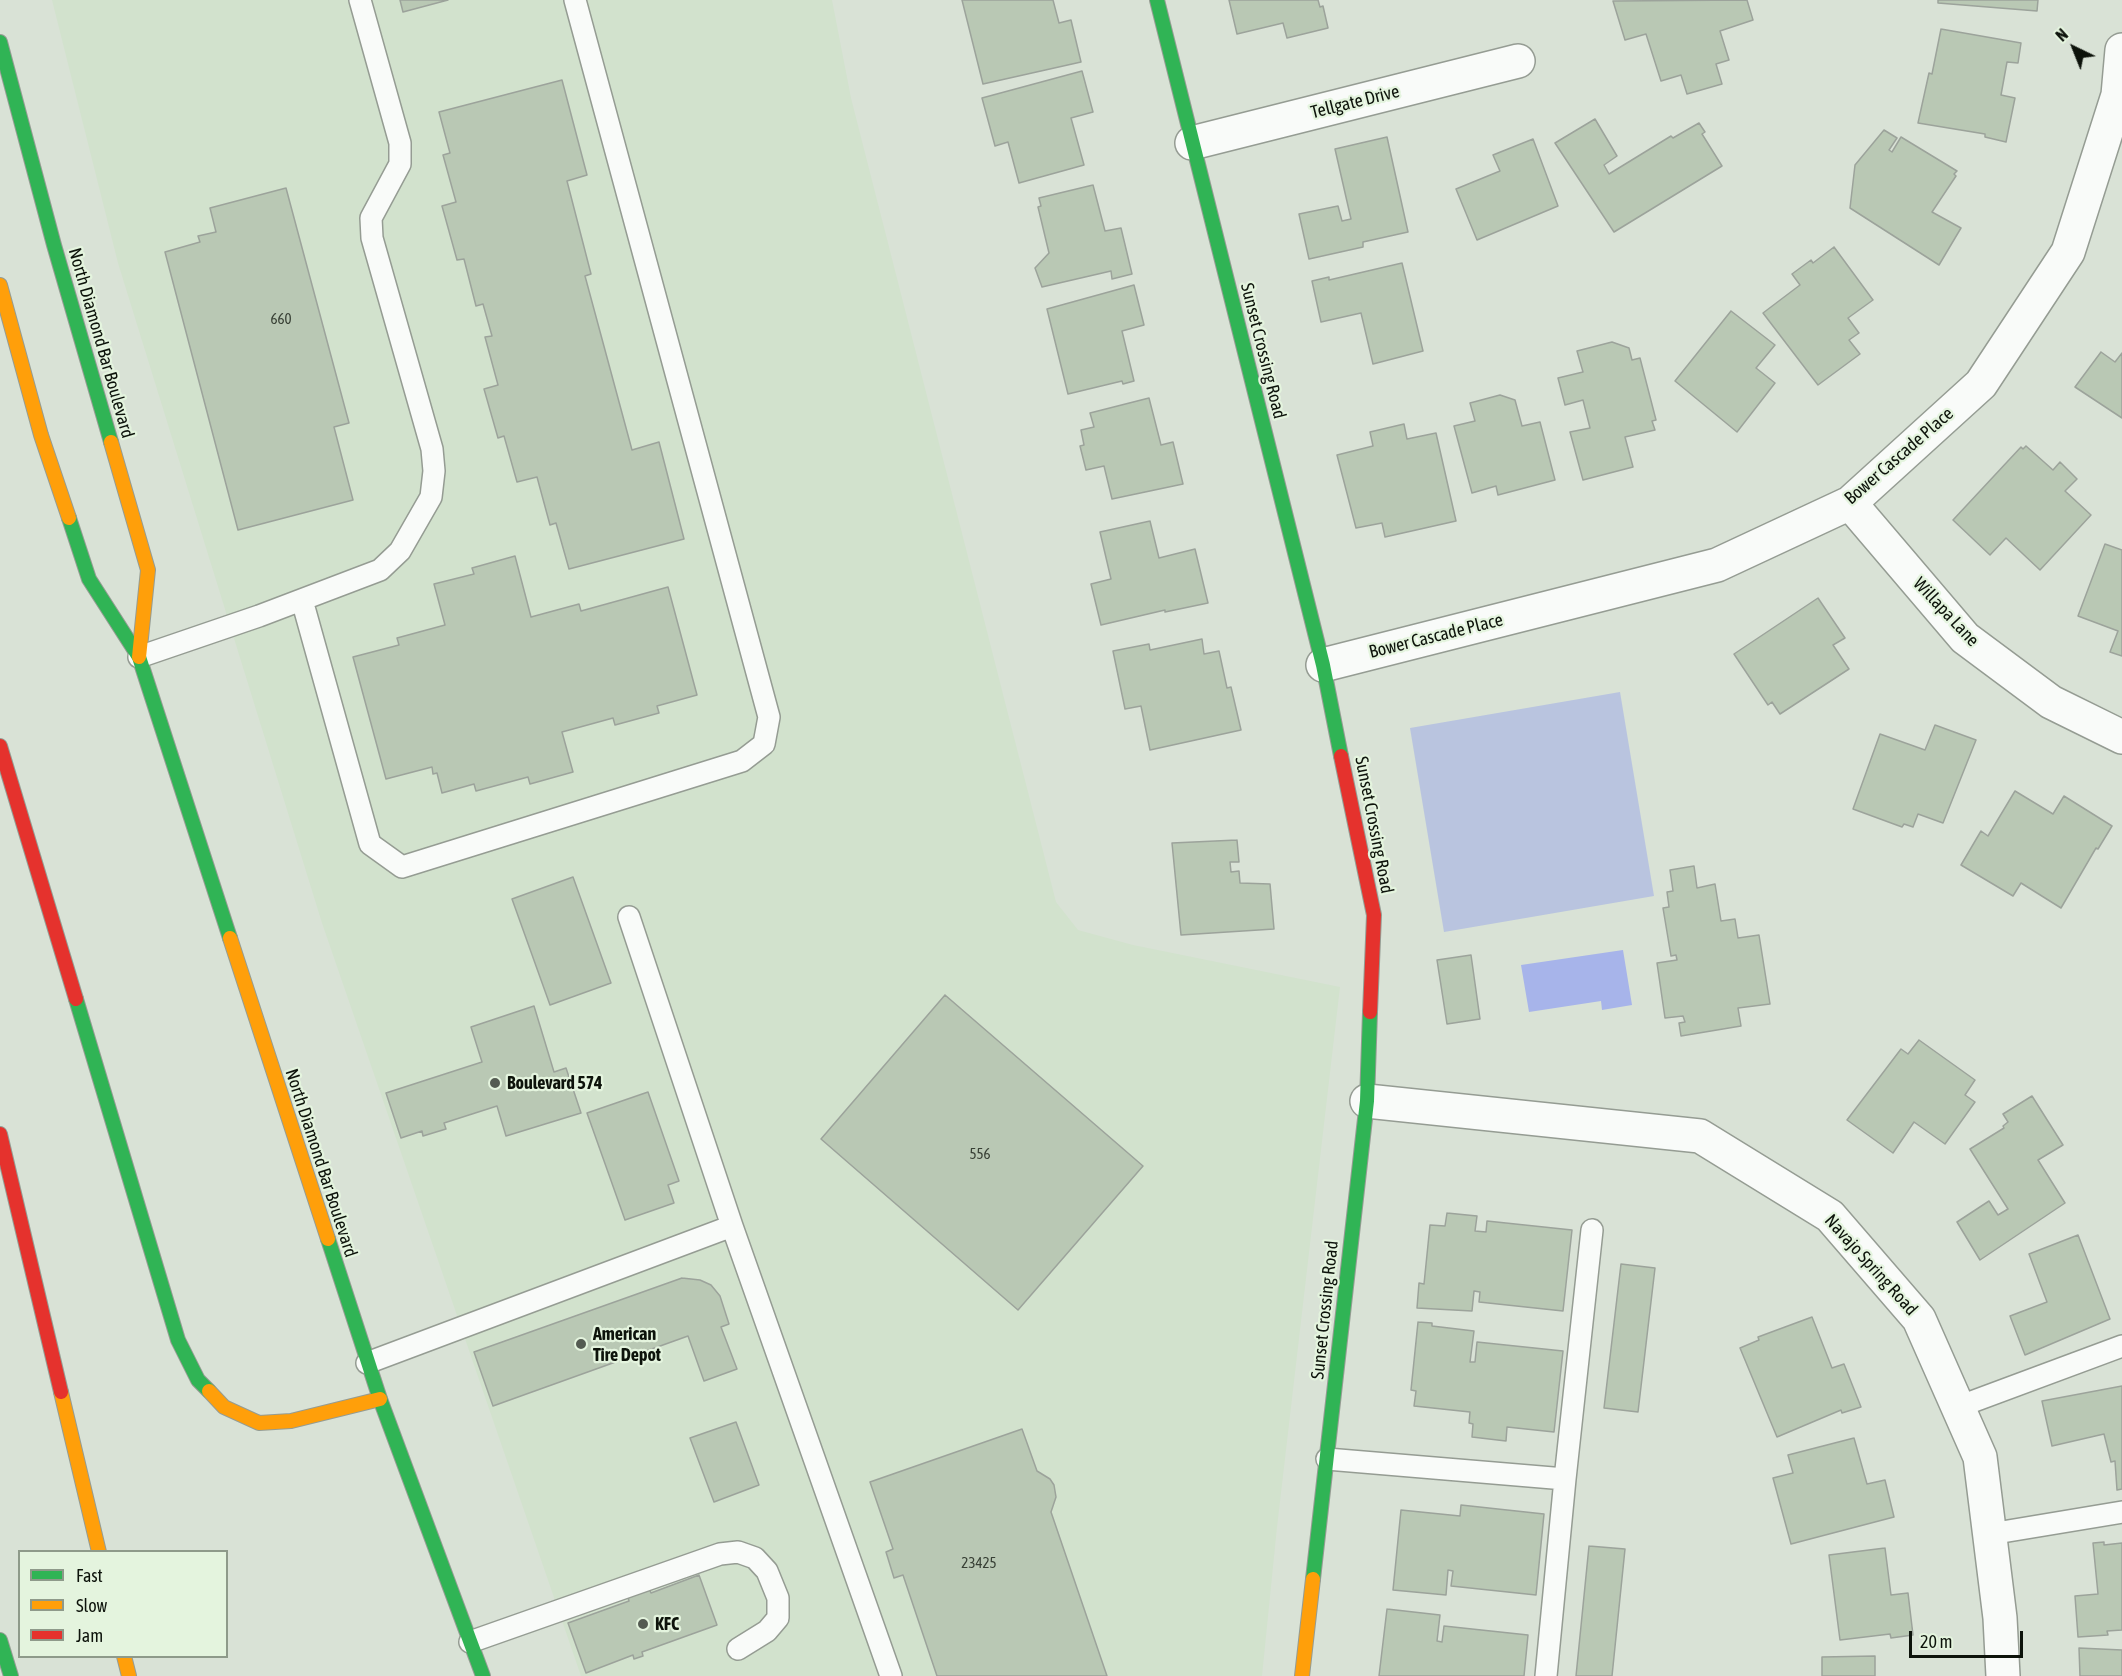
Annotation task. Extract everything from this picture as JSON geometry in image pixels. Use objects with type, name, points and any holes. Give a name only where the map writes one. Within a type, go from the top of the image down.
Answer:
[{"type":"main road","name":"Sunset Crossing Road","points":[[1157,0],[1323,665],[1374,915],[1367,1101],[1302,1676]]},
{"type":"main road","name":"North Diamond Bar Boulevard","points":[[0,42],[54,245],[148,570],[139,657]]},
{"type":"main road","name":"North Diamond Bar Boulevard","points":[[0,285],[41,435],[89,579],[139,657],[380,1399],[483,1676]]},
{"type":"main road","points":[[0,746],[178,1340],[198,1380],[224,1407],[259,1423],[291,1421],[380,1399]]},
{"type":"main road","points":[[0,1134],[99,1550]]},
{"type":"main road","points":[[0,1640],[11,1676]]},
{"type":"main road","points":[[124,1658],[129,1676]]},
{"type":"street","name":"Bower Cascade Place","points":[[1323,665],[1717,565],[1850,503],[1981,384],[2068,252],[2118,95],[2122,50]]},
{"type":"street","name":"Tellgate Drive","points":[[1192,143],[1518,61]]},
{"type":"street","name":"Willapa Lane","points":[[1850,503],[1965,638],[2051,702],[2122,737]]},
{"type":"street","name":"Navajo Spring Road","points":[[1367,1101],[1700,1136],[1830,1216],[1919,1319],[1980,1457],[2000,1618],[2003,1676]]},
{"type":"lane","points":[[139,657],[380,570],[400,551],[431,497],[434,471],[432,449],[372,238],[370,218],[400,164],[400,143],[360,0]]},
{"type":"lane","points":[[302,600],[370,844],[402,867],[742,761],[764,744],[769,717],[575,0]]},
{"type":"lane","points":[[629,917],[732,1226],[891,1676]]},
{"type":"lane","points":[[368,1363],[732,1226]]},
{"type":"lane","points":[[1546,1676],[1592,1230]]},
{"type":"lane","points":[[1958,1407],[2122,1346]]},
{"type":"lane","points":[[1327,1459],[1565,1479]]},
{"type":"lane","points":[[1990,1534],[2122,1512]]},
{"type":"lane","points":[[470,1642],[720,1554],[738,1552],[755,1558],[767,1571],[778,1598],[778,1618],[767,1631],[738,1650]]},
{"type":"shaded area","points":[[52,0],[832,0],[851,98],[1056,902],[1078,930],[1133,945],[1340,987],[1277,1527],[1262,1676],[581,1676],[322,923],[118,263]]},
{"type":"shaded area","points":[[1620,692],[1654,896],[1444,932],[1410,728]]},
{"type":"water","points":[[1623,950],[1632,1005],[1602,1010],[1601,1001],[1529,1012],[1521,965]]},
{"type":"building","points":[[400,0],[448,0],[403,12]]},
{"type":"building","points":[[962,0],[1053,0],[1059,23],[1071,20],[1081,62],[983,84]]},
{"type":"building","points":[[1229,0],[1318,0],[1320,7],[1323,6],[1328,28],[1287,38],[1283,23],[1237,34]]},
{"type":"building","points":[[1747,0],[1753,20],[1720,31],[1729,60],[1716,64],[1722,84],[1687,94],[1681,75],[1661,81],[1646,34],[1625,40],[1613,1]]},
{"type":"building","points":[[1938,0],[2038,0],[2037,11],[1938,3]]},
{"type":"building","points":[[1941,29],[2021,43],[2018,63],[2007,62],[2001,95],[2015,98],[2006,142],[1985,137],[1985,134],[1918,123],[1929,73],[1932,74]]},
{"type":"building","points":[[1082,71],[1093,112],[1071,118],[1084,165],[1019,183],[1008,142],[995,146],[982,98]]},
{"type":"building","points":[[562,80],[587,175],[567,181],[591,274],[585,276],[632,450],[659,442],[684,539],[569,569],[556,523],[550,525],[537,477],[517,482],[504,436],[498,438],[484,389],[498,385],[485,337],[492,336],[483,304],[476,306],[464,259],[457,260],[442,206],[456,202],[443,155],[450,153],[439,112]]},
{"type":"building","points":[[1595,119],[1617,156],[1604,165],[1609,174],[1671,136],[1673,138],[1699,123],[1705,132],[1702,134],[1722,166],[1614,232],[1555,143]]},
{"type":"building","points":[[1884,130],[1897,138],[1889,150],[1892,152],[1901,137],[1957,171],[1932,212],[1961,228],[1939,265],[1850,208],[1855,165]]},
{"type":"building","points":[[1387,137],[1408,232],[1363,242],[1363,247],[1309,259],[1299,214],[1338,206],[1342,221],[1351,219],[1335,149]]},
{"type":"building","points":[[1533,139],[1558,206],[1477,240],[1456,189],[1500,171],[1493,155]]},
{"type":"building","points":[[1093,185],[1105,231],[1121,228],[1132,274],[1112,279],[1111,271],[1042,287],[1035,268],[1049,253],[1038,207],[1041,206],[1039,198]]},
{"type":"building","points":[[286,188],[349,423],[334,427],[353,500],[238,530],[165,252],[200,242],[198,236],[216,232],[210,208]]},
{"type":"building","points":[[1834,247],[1873,300],[1848,318],[1859,333],[1849,340],[1860,354],[1818,385],[1763,313],[1800,285],[1792,274],[1811,260],[1813,263]]},
{"type":"building","points":[[1402,263],[1423,351],[1373,364],[1361,313],[1321,322],[1312,281],[1329,277],[1329,280]]},
{"type":"building","points":[[1134,285],[1144,325],[1122,331],[1134,381],[1123,384],[1122,381],[1068,394],[1047,309]]},
{"type":"building","points":[[1731,311],[1775,345],[1756,368],[1775,383],[1737,432],[1675,381]]},
{"type":"building","points":[[1612,342],[1629,348],[1632,360],[1640,358],[1656,420],[1652,421],[1655,430],[1625,437],[1633,467],[1583,480],[1570,432],[1590,428],[1583,400],[1565,405],[1558,378],[1583,372],[1577,351]]},
{"type":"building","points":[[2101,352],[2115,362],[2122,353],[2122,418],[2075,387]]},
{"type":"building","points":[[1500,395],[1515,400],[1522,426],[1540,422],[1555,480],[1498,495],[1496,486],[1472,493],[1454,426],[1475,421],[1470,403]]},
{"type":"building","points":[[1149,398],[1161,445],[1173,442],[1183,484],[1112,499],[1104,466],[1086,470],[1080,446],[1084,445],[1081,430],[1094,427],[1090,413]]},
{"type":"building","points":[[1404,424],[1407,439],[1436,433],[1456,521],[1385,537],[1382,523],[1356,528],[1337,455],[1373,446],[1370,432]]},
{"type":"building","points":[[2026,446],[2053,470],[2060,462],[2077,479],[2065,491],[2091,515],[2040,570],[2006,538],[1990,555],[1953,520],[2021,447],[2023,449]]},
{"type":"building","points":[[1150,521],[1159,558],[1195,549],[1208,603],[1165,612],[1165,610],[1101,625],[1091,584],[1111,579],[1100,532]]},
{"type":"building","points":[[2105,544],[2122,550],[2122,656],[2110,652],[2118,631],[2078,616]]},
{"type":"building","points":[[515,556],[531,617],[579,604],[581,611],[668,587],[697,695],[657,706],[659,713],[615,725],[613,718],[562,732],[573,772],[530,784],[528,777],[476,791],[474,784],[442,793],[437,773],[433,774],[432,767],[386,779],[353,657],[399,645],[397,638],[445,625],[434,584],[474,574],[472,568]]},
{"type":"building","points":[[1818,598],[1845,638],[1833,645],[1849,669],[1780,714],[1772,702],[1768,705],[1734,654]]},
{"type":"building","points":[[1202,639],[1204,654],[1219,651],[1227,688],[1231,687],[1241,730],[1150,750],[1141,706],[1125,709],[1113,651],[1149,644],[1150,650]]},
{"type":"building","points":[[1935,725],[1976,740],[1943,823],[1918,814],[1913,827],[1904,824],[1902,827],[1853,809],[1880,734],[1925,750]]},
{"type":"building","points":[[2015,791],[2053,814],[2064,796],[2112,826],[2098,849],[2096,848],[2061,908],[2021,883],[2013,896],[1961,865],[1981,831],[1988,836]]},
{"type":"building","points":[[1237,840],[1239,862],[1230,862],[1231,872],[1239,871],[1240,883],[1270,884],[1274,929],[1181,935],[1172,843]]},
{"type":"building","points":[[1694,866],[1697,888],[1715,884],[1721,921],[1735,919],[1738,938],[1759,935],[1770,1004],[1738,1008],[1741,1026],[1681,1036],[1679,1023],[1685,1022],[1683,1016],[1665,1018],[1657,963],[1677,960],[1676,955],[1671,956],[1663,908],[1669,907],[1667,892],[1673,891],[1670,870]]},
{"type":"building","points":[[573,877],[611,983],[550,1005],[512,899]]},
{"type":"building","points":[[1471,955],[1480,1019],[1447,1024],[1437,960]]},
{"type":"building","points":[[945,995],[1143,1166],[1018,1310],[821,1139]]},
{"type":"building","name":"Boulevard 574","points":[[534,1006],[554,1072],[566,1068],[581,1113],[506,1136],[497,1106],[444,1123],[446,1129],[423,1136],[422,1131],[401,1138],[386,1093],[482,1062],[471,1027]]},
{"type":"building","points":[[1919,1040],[1975,1080],[1965,1095],[1975,1102],[1945,1144],[1914,1122],[1893,1153],[1847,1120],[1901,1049],[1908,1054]]},
{"type":"building","points":[[648,1092],[679,1181],[668,1185],[674,1203],[625,1220],[587,1113]]},
{"type":"building","points":[[2032,1096],[2063,1145],[2038,1160],[2065,1203],[1980,1260],[1957,1222],[1989,1201],[1998,1215],[2008,1209],[1970,1149],[2004,1128],[2003,1126],[2008,1122],[2003,1114]]},
{"type":"building","points":[[1447,1213],[1477,1216],[1475,1231],[1486,1232],[1487,1221],[1572,1230],[1563,1311],[1479,1302],[1480,1292],[1474,1291],[1472,1311],[1417,1308],[1419,1283],[1424,1284],[1430,1225],[1445,1226]]},
{"type":"building","points":[[2078,1235],[2110,1319],[2025,1355],[2010,1316],[2047,1302],[2029,1254]]},
{"type":"building","points":[[1621,1264],[1655,1268],[1638,1412],[1604,1408]]},
{"type":"building","name":"American Tire Depot","points":[[682,1278],[700,1280],[711,1285],[720,1296],[729,1324],[721,1327],[737,1369],[704,1381],[688,1336],[493,1406],[474,1352]]},
{"type":"building","points":[[1812,1317],[1832,1368],[1844,1364],[1861,1407],[1842,1413],[1841,1410],[1777,1437],[1740,1348],[1759,1340],[1758,1337]]},
{"type":"building","points":[[1418,1322],[1474,1331],[1470,1362],[1475,1362],[1477,1342],[1563,1351],[1554,1432],[1507,1427],[1506,1441],[1472,1437],[1473,1424],[1469,1423],[1470,1412],[1414,1406],[1416,1391],[1411,1390]]},
{"type":"building","points":[[2122,1386],[2122,1489],[2117,1490],[2115,1461],[2111,1462],[2104,1434],[2052,1446],[2042,1401]]},
{"type":"building","points":[[736,1422],[759,1485],[714,1502],[690,1438]]},
{"type":"building","points":[[1022,1429],[1037,1471],[1050,1479],[1054,1485],[1056,1497],[1051,1512],[1107,1676],[937,1676],[903,1575],[894,1578],[886,1552],[893,1549],[870,1482]]},
{"type":"building","points":[[1854,1438],[1867,1484],[1885,1480],[1894,1517],[1791,1544],[1773,1478],[1793,1473],[1788,1455]]},
{"type":"building","points":[[1461,1505],[1544,1514],[1536,1595],[1451,1586],[1453,1571],[1448,1570],[1446,1595],[1393,1590],[1401,1510],[1460,1516]]},
{"type":"building","points":[[2104,1542],[2104,1545],[2122,1543],[2122,1630],[2107,1631],[2108,1635],[2078,1637],[2075,1596],[2098,1594],[2093,1543]]},
{"type":"building","points":[[1589,1546],[1625,1549],[1612,1676],[1576,1676]]},
{"type":"building","points":[[1885,1548],[1891,1595],[1908,1593],[1913,1635],[1891,1638],[1890,1634],[1840,1640],[1829,1555]]},
{"type":"building","name":"KFC","points":[[699,1575],[717,1625],[642,1652],[643,1656],[634,1659],[633,1655],[586,1673],[568,1623],[629,1601],[627,1594],[648,1586],[651,1593]]},
{"type":"building","points":[[1387,1609],[1440,1615],[1437,1641],[1442,1642],[1444,1626],[1528,1635],[1524,1676],[1379,1676]]},
{"type":"building","points":[[2079,1648],[2122,1650],[2122,1676],[2080,1676]]},
{"type":"building","points":[[1875,1656],[1875,1676],[1822,1676],[1822,1657]]},
{"type":"traffic: fast","points":[[1157,0],[1323,665],[1341,756]]},
{"type":"traffic: fast","points":[[0,42],[54,245],[111,442]]},
{"type":"traffic: fast","points":[[69,518],[89,579],[139,657],[230,938]]},
{"type":"traffic: fast","points":[[76,999],[178,1340],[198,1380],[209,1391]]},
{"type":"traffic: fast","points":[[1313,1579],[1367,1101],[1370,1012]]},
{"type":"traffic: fast","points":[[328,1239],[380,1399],[483,1676]]},
{"type":"traffic: fast","points":[[0,1640],[11,1676]]},
{"type":"traffic: slow","points":[[0,285],[41,435],[69,518]]},
{"type":"traffic: slow","points":[[111,442],[148,570],[139,657]]},
{"type":"traffic: slow","points":[[230,938],[328,1239]]},
{"type":"traffic: slow","points":[[209,1391],[224,1407],[259,1423],[291,1421],[380,1399]]},
{"type":"traffic: slow","points":[[61,1392],[99,1550]]},
{"type":"traffic: slow","points":[[1302,1676],[1313,1579]]},
{"type":"traffic: slow","points":[[124,1658],[129,1676]]},
{"type":"traffic: jam","points":[[0,746],[76,999]]},
{"type":"traffic: jam","points":[[1341,756],[1374,915],[1370,1012]]},
{"type":"traffic: jam","points":[[0,1134],[61,1392]]},
{"type":"place","name":"Boulevard 574","points":[[495,1083]]},
{"type":"place","name":"American Tire Depot","points":[[581,1344]]},
{"type":"place","name":"KFC","points":[[643,1624]]}]
